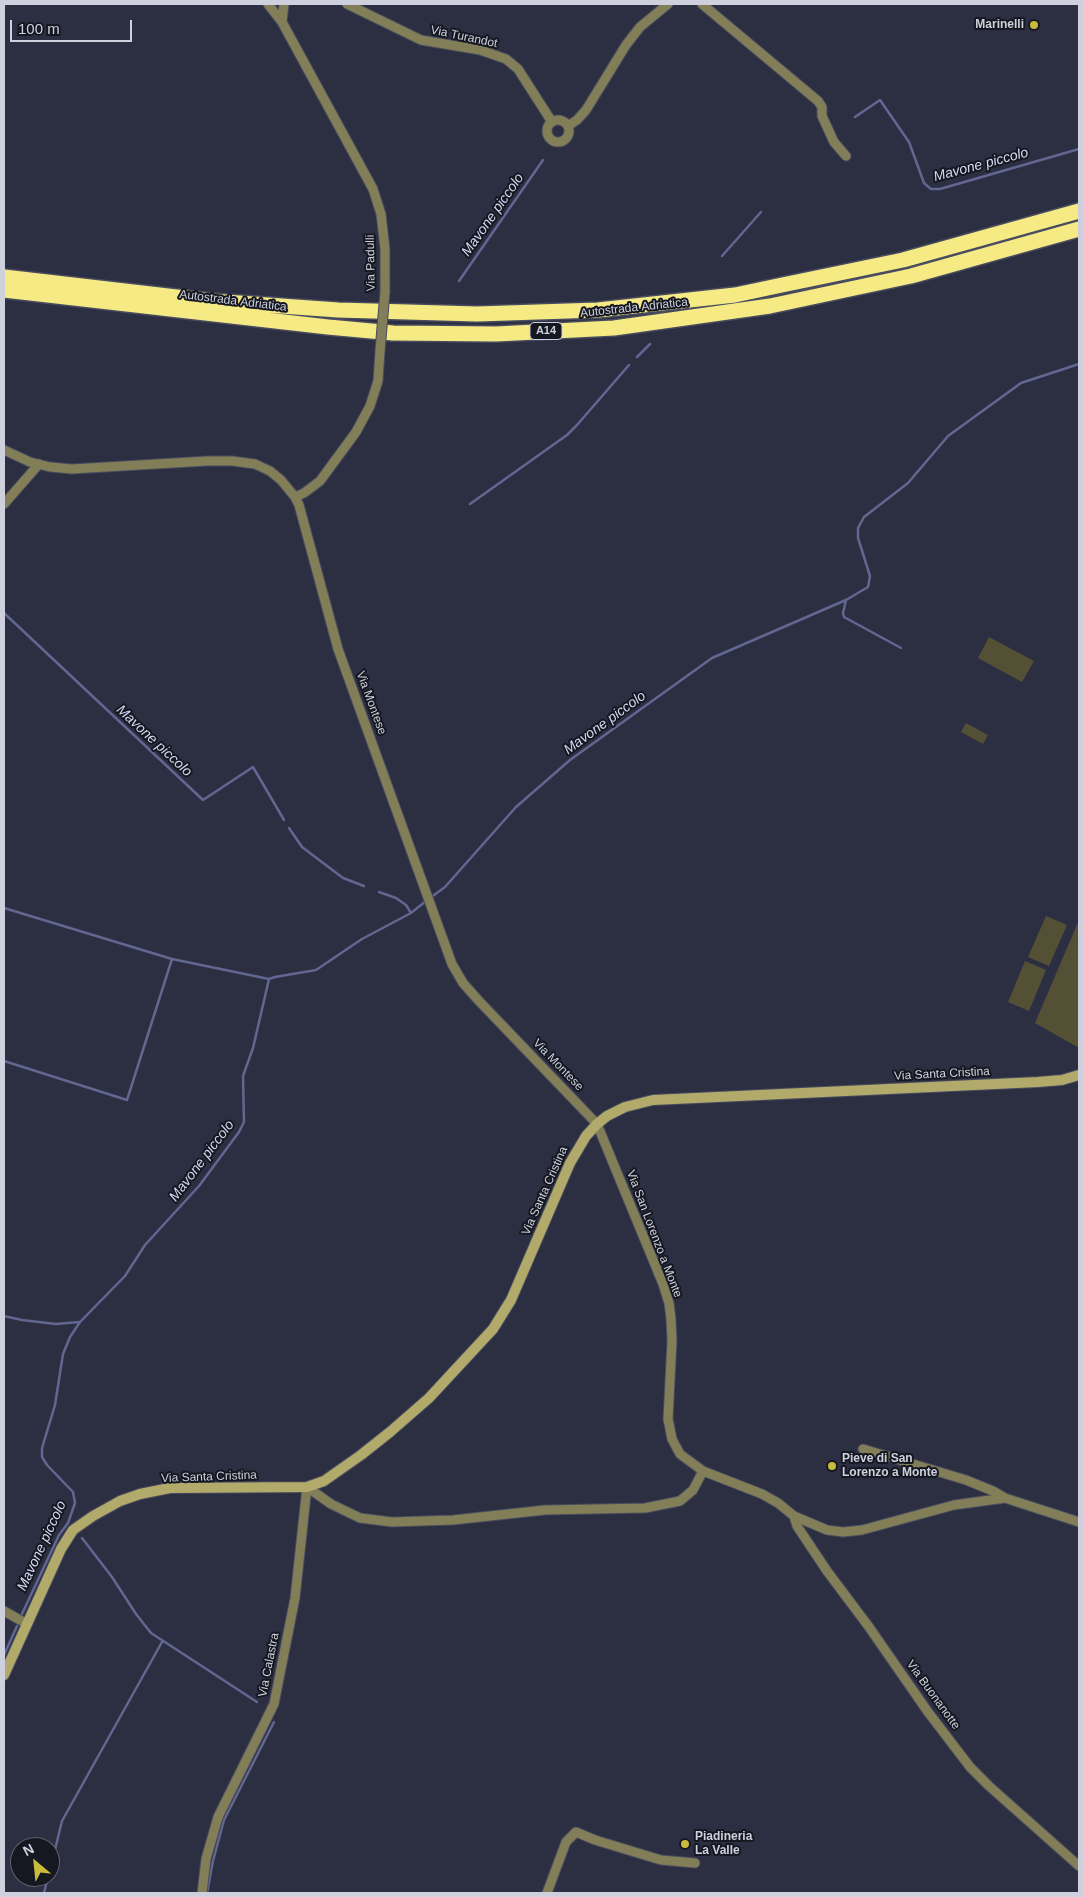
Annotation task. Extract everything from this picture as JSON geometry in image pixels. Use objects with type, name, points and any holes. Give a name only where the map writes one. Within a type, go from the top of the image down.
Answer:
[{"type":"highway","name":"Autostrada Adriatica","points":[[4,277],[211,301],[338,310],[477,314],[598,310],[735,295],[903,260],[1079,211]]},
{"type":"highway","name":"Autostrada Adriatica","points":[[4,290],[393,333],[496,334],[614,328],[770,306],[911,276],[1079,229]]},
{"type":"street","points":[[268,4],[278,4]]},
{"type":"street","name":"Via Padulli","points":[[268,4],[282,22],[364,171],[378,201],[385,249],[378,381],[370,406],[356,432],[320,481],[295,497]]},
{"type":"street","points":[[282,22],[284,4]]},
{"type":"street","name":"Via Turandot","points":[[347,4],[421,40],[480,50],[506,60],[518,69],[528,82],[552,122]]},
{"type":"street","points":[[568,126],[586,110],[626,45],[640,27],[668,4]]},
{"type":"street","points":[[702,4],[818,102],[822,107],[822,116],[832,137],[846,156]]},
{"type":"street","points":[[563,121],[568,126],[569,133],[562,141],[557,142],[548,134],[548,128],[552,122],[563,121]]},
{"type":"street","name":"Via Montese","points":[[4,450],[39,464],[72,469],[160,463],[232,461],[255,464],[270,471],[281,480],[299,505],[338,649],[452,964],[463,983],[597,1124]]},
{"type":"street","points":[[4,504],[39,464]]},
{"type":"street","name":"Via Santa Cristina","points":[[4,1675],[50,1571],[73,1530],[120,1501],[140,1494],[170,1488],[307,1487],[324,1481],[390,1432],[429,1398],[493,1330],[511,1300],[570,1163],[586,1136],[607,1116],[625,1107],[653,1100],[1038,1082],[1062,1080],[1079,1075]]},
{"type":"street","name":"Via San Lorenzo a Monte","points":[[597,1124],[663,1284],[669,1303],[672,1341],[668,1419],[672,1439],[680,1454],[703,1471],[770,1498],[794,1516],[827,1530],[842,1532],[862,1530],[954,1505],[1005,1498]]},
{"type":"street","name":"Via San Lorenzo a Monte","points":[[863,1449],[966,1480],[993,1490],[1005,1498],[1079,1522]]},
{"type":"street","points":[[307,1487],[331,1504],[360,1518],[392,1522],[453,1520],[545,1510],[645,1508],[680,1500],[693,1490],[703,1471]]},
{"type":"street","name":"Via Calastra","points":[[202,1893],[206,1859],[218,1817],[274,1704],[295,1598],[307,1487]]},
{"type":"street","name":"Via Buonanotte","points":[[794,1516],[798,1526],[827,1570],[928,1712],[970,1767],[1079,1866]]},
{"type":"street","points":[[4,1611],[27,1624]]},
{"type":"street","points":[[547,1893],[566,1842],[576,1832],[594,1840],[661,1860],[695,1863]]},
{"type":"shaded area","points":[[989,637],[1034,661],[1022,682],[978,658]]},
{"type":"shaded area","points":[[966,723],[988,735],[983,744],[961,732]]},
{"type":"shaded area","points":[[1046,916],[1067,925],[1049,966],[1028,957]]},
{"type":"shaded area","points":[[1079,920],[1079,1048],[1035,1023]]},
{"type":"shaded area","points":[[1025,961],[1046,970],[1029,1011],[1008,1002]]},
{"type":"waterway","name":"Mavone piccolo","points":[[855,117],[880,100],[909,142],[924,183],[931,189],[940,189],[1079,149]]},
{"type":"waterway","name":"Mavone piccolo","points":[[459,281],[543,160]]},
{"type":"waterway","name":"Mavone piccolo","points":[[722,256],[761,212]]},
{"type":"waterway","name":"Mavone piccolo","points":[[637,357],[650,344]]},
{"type":"waterway","name":"Mavone piccolo","points":[[430,898],[445,887],[516,807],[570,760],[712,658],[846,600],[868,587],[870,576],[858,538],[858,528],[864,517],[908,483],[948,436],[1021,383],[1079,364]]},
{"type":"waterway","name":"Mavone piccolo","points":[[470,504],[567,435],[629,365]]},
{"type":"waterway","name":"Mavone piccolo","points":[[846,600],[844,617],[901,648]]},
{"type":"waterway","name":"Mavone piccolo","points":[[4,613],[203,800],[253,767],[284,820]]},
{"type":"waterway","name":"Mavone piccolo","points":[[289,828],[302,847],[343,878],[364,886]]},
{"type":"waterway","name":"Mavone piccolo","points":[[379,892],[396,898],[406,905],[411,913]]},
{"type":"waterway","name":"Mavone piccolo","points":[[21,1616],[59,1535],[68,1523],[75,1503],[73,1492],[47,1465],[42,1457],[42,1448],[55,1405],[63,1354],[70,1337],[80,1322],[125,1276],[145,1245],[199,1186],[239,1132],[244,1122],[243,1076],[253,1048],[269,979],[316,970],[362,939],[411,913],[426,901]]},
{"type":"waterway","name":"Mavone piccolo","points":[[4,908],[172,959]]},
{"type":"waterway","name":"Mavone piccolo","points":[[4,1061],[127,1100],[172,959],[269,979]]},
{"type":"waterway","name":"Mavone piccolo","points":[[4,1316],[56,1324],[79,1322]]},
{"type":"waterway","points":[[82,1538],[151,1633],[257,1702]]},
{"type":"waterway","name":"Mavone piccolo","points":[[4,1655],[17,1626]]},
{"type":"waterway","points":[[58,1837],[62,1821],[162,1642]]},
{"type":"waterway","points":[[207,1893],[224,1820],[274,1722]]},
{"type":"waterway","points":[[44,1893],[46,1887]]},
{"type":"place","name":"Marinelli","points":[[1034,25]]},
{"type":"place","name":"Pieve di San Lorenzo a Monte","points":[[832,1466]]},
{"type":"place","name":"Piadineria La Valle","points":[[685,1844]]}]
